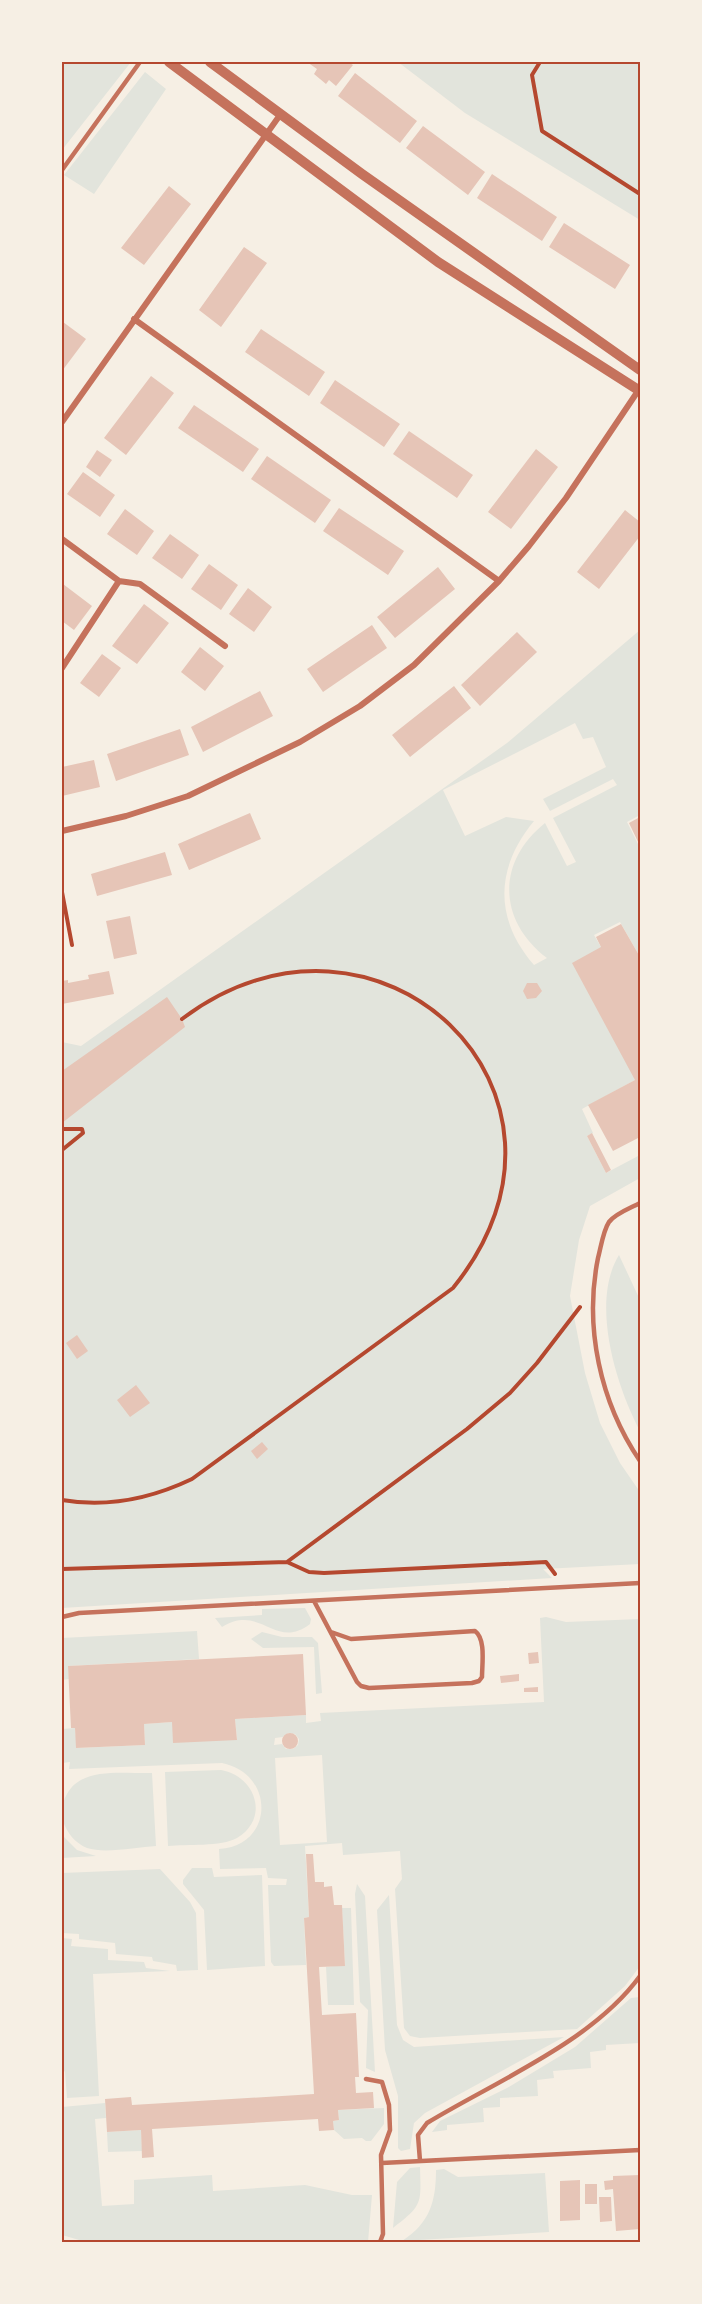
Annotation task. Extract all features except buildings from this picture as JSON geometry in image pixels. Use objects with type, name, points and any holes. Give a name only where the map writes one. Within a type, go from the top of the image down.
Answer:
[{"type":"street","points":[[62,831],[126,816],[188,796],[300,742],[360,706],[414,665],[499,581],[566,498],[640,390],[438,262],[169,62]]},
{"type":"street","points":[[210,62],[280,115],[640,370]]},
{"type":"street","points":[[62,422],[280,115]]},
{"type":"street","points":[[134,319],[499,581]]},
{"type":"street","points":[[62,539],[119,581],[140,584],[225,646]]},
{"type":"street","points":[[62,668],[119,581]]},
{"type":"lane","points":[[62,170],[140,62]]},
{"type":"lane","points":[[640,1203],[619,1214],[609,1223],[594,1277],[594,1340],[600,1369],[615,1414],[640,1461]]},
{"type":"lane","points":[[62,1617],[79,1613],[640,1583]]},
{"type":"lane","points":[[314,1601],[357,1682],[365,1688],[472,1683],[479,1681],[482,1677],[481,1640],[475,1631],[351,1639],[331,1632]]},
{"type":"lane","points":[[420,2161],[418,2135],[427,2122],[536,2062],[582,2032],[630,1990],[640,1976]]},
{"type":"lane","points":[[366,2079],[381,2082],[389,2105],[390,2130],[381,2156],[383,2234],[381,2242]]},
{"type":"lane","points":[[382,2163],[640,2150]]},
{"type":"path","points":[[540,62],[532,75],[542,130],[640,194]]},
{"type":"path","points":[[62,892],[72,945]]},
{"type":"path","points":[[62,1500],[92,1504],[130,1501],[162,1492],[192,1479],[453,1288],[483,1246],[501,1198],[506,1161],[506,1140],[500,1110],[490,1080],[478,1058],[451,1026],[426,1004],[404,991],[357,974],[316,971],[283,974],[239,986],[199,1007],[182,1019]]},
{"type":"path","points":[[62,1129],[82,1129],[83,1133],[62,1150]]},
{"type":"path","points":[[287,1562],[467,1429],[502,1400],[537,1363],[578,1308],[594,1299]]},
{"type":"path","points":[[62,1569],[287,1562],[309,1572],[324,1573],[546,1562],[565,1587]]},
{"type":"shaded area","points":[[62,62],[131,62],[62,150]]},
{"type":"shaded area","points":[[398,62],[640,62],[640,220],[465,113]]},
{"type":"shaded area","points":[[145,72],[166,89],[94,194],[64,175]]},
{"type":"shaded area","points":[[640,630],[640,815],[627,822],[640,848],[640,957],[620,922],[594,935],[601,947],[635,1080],[582,1109],[593,1133],[587,1136],[606,1173],[640,1155],[640,1178],[590,1206],[579,1240],[570,1296],[585,1373],[600,1423],[620,1463],[640,1492],[640,1564],[543,1569],[552,1578],[62,1608],[62,1042],[81,1046],[507,743]],"holes":[[[575,723],[583,739],[593,737],[606,767],[543,799],[550,811],[613,779],[617,785],[553,818],[576,862],[567,866],[545,823],[529,838],[518,855],[511,873],[509,891],[512,909],[519,927],[531,943],[547,958],[534,965],[521,948],[512,930],[506,912],[504,893],[506,875],[512,857],[534,821],[506,817],[465,836],[443,790]]]},
{"type":"shaded area","points":[[619,1255],[640,1300],[640,1431],[615,1368],[607,1319],[607,1296],[611,1274]]},
{"type":"shaded area","points":[[305,1608],[311,1619],[310,1624],[298,1631],[277,1630],[247,1620],[236,1621],[222,1627],[215,1618],[262,1615],[262,1609]]},
{"type":"shaded area","points":[[546,1617],[566,1622],[640,1619],[640,1966],[625,1986],[577,2029],[420,2038],[410,2036],[404,2028],[395,1889],[402,1879],[400,1851],[343,1855],[342,1843],[305,1846],[309,1917],[304,1918],[306,1965],[274,1966],[271,1962],[268,1885],[286,1885],[287,1879],[268,1878],[266,1868],[220,1869],[219,1849],[237,1845],[250,1836],[258,1823],[261,1809],[259,1794],[252,1781],[240,1770],[222,1763],[69,1769],[70,1762],[62,1763],[62,1729],[75,1728],[77,1748],[145,1745],[144,1724],[172,1722],[237,1739],[235,1719],[306,1715],[306,1723],[321,1721],[320,1713],[544,1702],[540,1618]],"holes":[[[288,1733],[295,1734],[299,1739],[298,1745],[293,1749],[286,1749],[282,1744],[274,1745],[275,1738],[283,1737]],[[322,1755],[327,1842],[280,1845],[275,1758]]]},
{"type":"shaded area","points":[[197,1631],[199,1659],[68,1666],[69,1679],[62,1680],[62,1638]]},
{"type":"shaded area","points":[[262,1632],[282,1637],[312,1637],[318,1643],[322,1693],[316,1694],[314,1647],[263,1648],[251,1639]]},
{"type":"shaded area","points":[[221,1770],[243,1780],[255,1799],[256,1810],[247,1830],[237,1838],[222,1843],[168,1846],[165,1772]]},
{"type":"shaded area","points":[[105,1773],[152,1773],[156,1846],[94,1850],[83,1846],[69,1833],[63,1821],[62,1807],[65,1797],[74,1785],[93,1775]]},
{"type":"shaded area","points":[[62,1835],[77,1850],[96,1856],[62,1858]]},
{"type":"shaded area","points":[[192,1868],[212,1868],[214,1877],[262,1875],[265,1966],[207,1970],[204,1910],[183,1884],[183,1880]]},
{"type":"shaded area","points":[[160,1869],[190,1902],[196,1913],[198,1970],[177,1971],[176,1965],[153,1961],[152,1957],[116,1954],[115,1943],[79,1939],[79,1934],[62,1933],[62,1873]]},
{"type":"shaded area","points":[[357,1884],[365,1896],[375,2072],[366,2068],[368,2010],[360,2002],[355,1894]]},
{"type":"shaded area","points":[[389,1895],[397,2025],[403,2040],[414,2047],[564,2037],[425,2113],[414,2123],[410,2149],[401,2151],[398,2148],[398,2096],[385,2050],[377,1910]]},
{"type":"shaded area","points":[[342,1908],[351,1908],[354,2005],[328,2005],[326,1967],[345,1965]]},
{"type":"shaded area","points":[[62,1938],[72,1939],[71,1946],[108,1949],[108,1960],[144,1962],[146,1968],[170,1971],[93,1974],[99,2096],[67,2098],[65,2072],[62,2068]]},
{"type":"shaded area","points":[[640,1997],[640,2043],[606,2045],[606,2050],[590,2052],[591,2068],[553,2071],[554,2078],[537,2080],[538,2096],[500,2098],[500,2107],[483,2108],[484,2122],[447,2125],[447,2130],[432,2132],[440,2121],[507,2088],[575,2047],[631,1998]]},
{"type":"shaded area","points":[[105,2103],[106,2118],[95,2119],[102,2206],[134,2204],[134,2180],[212,2175],[213,2191],[305,2185],[352,2195],[372,2195],[368,2242],[86,2242],[62,2235],[62,2107]]},
{"type":"shaded area","points":[[384,2108],[384,2124],[371,2141],[362,2138],[344,2139],[334,2130],[333,2121],[339,2120],[338,2110]]},
{"type":"shaded area","points":[[141,2130],[142,2151],[108,2152],[107,2132]]},
{"type":"shaded area","points":[[420,2167],[418,2203],[410,2214],[393,2228],[397,2182],[410,2168]]},
{"type":"shaded area","points":[[444,2169],[458,2177],[545,2173],[549,2232],[402,2241],[412,2234],[425,2219],[433,2201],[436,2170]]}]
